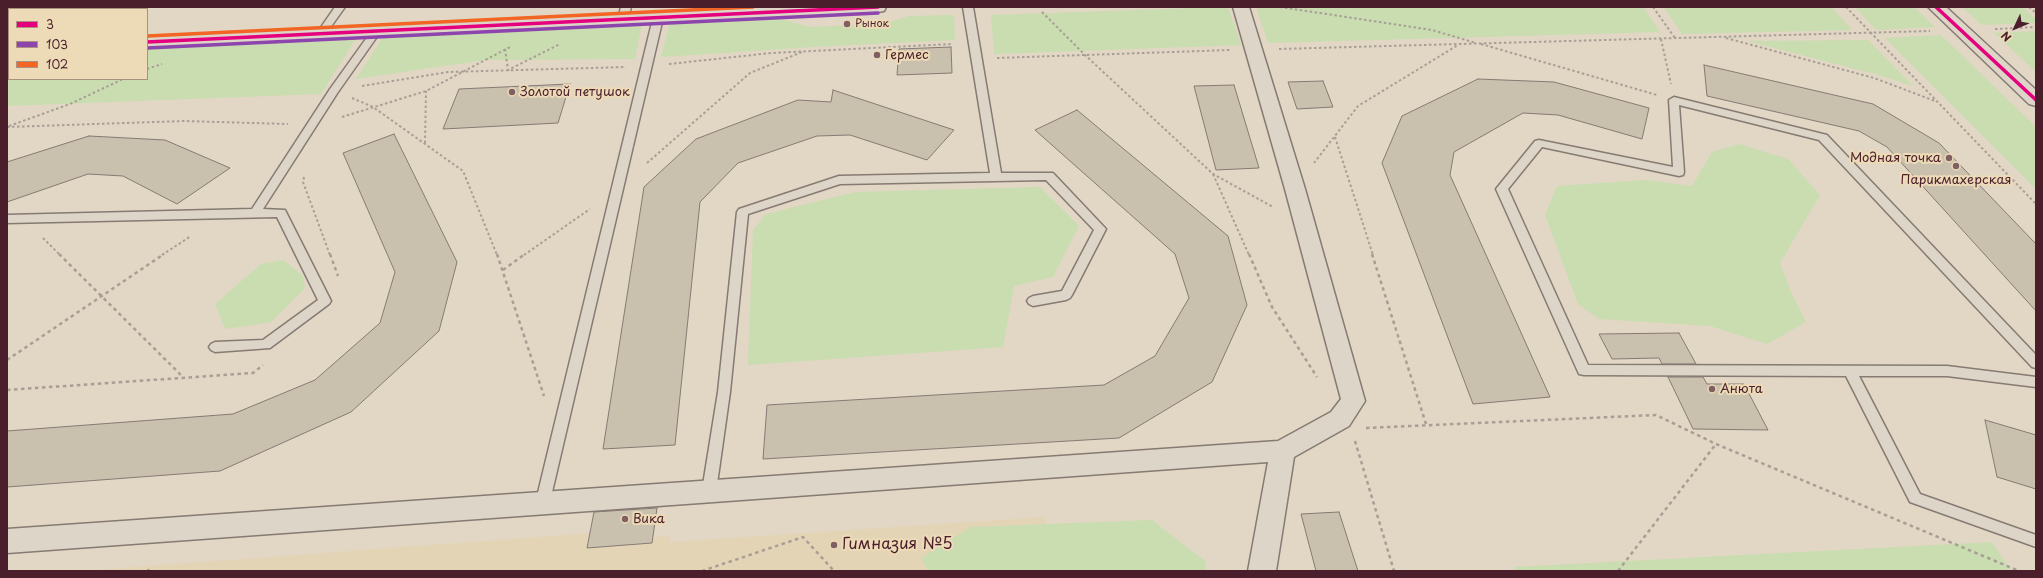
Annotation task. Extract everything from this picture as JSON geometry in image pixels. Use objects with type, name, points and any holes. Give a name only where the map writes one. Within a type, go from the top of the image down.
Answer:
[{"type":"street","points":[[148,42],[376,31],[624,13],[658,18],[878,7]]},
{"type":"street","points":[[7,541],[542,505],[1282,452],[1340,419],[1353,401],[1295,189],[1241,7]]},
{"type":"street","points":[[1936,7],[2036,100]]},
{"type":"street","points":[[1262,571],[1282,452]]},
{"type":"lane","points":[[322,33],[340,7]]},
{"type":"lane","points":[[968,7],[996,176]]},
{"type":"lane","points":[[542,505],[645,67],[658,18]]},
{"type":"lane","points":[[256,213],[334,91],[376,31]]},
{"type":"lane","points":[[2036,363],[1822,137],[1674,100],[1679,172],[1538,142],[1502,189],[1584,370],[1947,371],[2036,382]]},
{"type":"lane","points":[[709,492],[724,392],[743,212],[839,180],[1049,176],[1100,229],[1066,295],[1033,301]]},
{"type":"lane","points":[[7,219],[224,213],[281,213],[325,301],[266,345],[215,347]]},
{"type":"lane","points":[[1850,370],[1915,498],[2036,542]]},
{"type":"path","points":[[1280,7],[1432,30],[1674,100],[1661,39]]},
{"type":"path","points":[[1653,7],[1675,38]]},
{"type":"path","points":[[1846,7],[1870,34],[2036,204]]},
{"type":"path","points":[[2029,7],[2036,13]]},
{"type":"path","points":[[1042,12],[1084,55],[1213,174],[1304,224]]},
{"type":"path","points":[[977,59],[1254,49],[1870,34],[2036,27]]},
{"type":"path","points":[[1723,37],[1874,78],[1937,102]]},
{"type":"path","points":[[334,91],[448,72],[645,67],[771,53],[974,42]]},
{"type":"path","points":[[504,43],[508,70]]},
{"type":"path","points":[[7,127],[184,121],[265,122],[311,127],[426,92],[519,43]]},
{"type":"path","points":[[508,70],[562,43]]},
{"type":"path","points":[[1295,189],[1358,106],[1460,44]]},
{"type":"path","points":[[503,270],[616,190],[750,73],[786,57],[806,51]]},
{"type":"path","points":[[7,127],[70,104],[121,80]]},
{"type":"path","points":[[334,91],[373,107],[463,170],[503,270],[558,438]]},
{"type":"path","points":[[425,143],[426,92]]},
{"type":"path","points":[[1334,137],[1426,424]]},
{"type":"path","points":[[1213,174],[1272,307],[1318,378]]},
{"type":"path","points":[[304,175],[303,182],[339,277]]},
{"type":"path","points":[[7,360],[224,213]]},
{"type":"path","points":[[24,219],[183,378]]},
{"type":"path","points":[[7,390],[253,373],[266,363]]},
{"type":"path","points":[[1343,416],[1351,429],[1394,571]]},
{"type":"path","points":[[1618,571],[1716,444],[2019,571]]},
{"type":"path","points":[[702,571],[803,537],[834,571]]},
{"type":"shaded area","name":"Гимназия №5","points":[[1045,517],[1052,571],[81,571],[592,533],[587,547],[652,543],[653,537],[670,536],[670,542]]},
{"type":"green space","points":[[1228,7],[1241,45],[994,54],[991,15]]},
{"type":"green space","points":[[1256,7],[1643,7],[1660,32],[1268,43]]},
{"type":"green space","points":[[1664,7],[1832,7],[1852,30],[1682,34]]},
{"type":"green space","points":[[1855,7],[1914,7],[1935,27],[1876,30]]},
{"type":"green space","points":[[1962,7],[2022,7],[2036,19],[2036,23],[1982,25]]},
{"type":"green space","points":[[954,15],[955,40],[812,47],[661,57],[670,23],[781,19],[809,27],[883,24],[909,16]]},
{"type":"green space","points":[[642,24],[635,59],[485,60],[356,79],[383,37]]},
{"type":"green space","points":[[2036,31],[2036,72],[1994,33]]},
{"type":"green space","points":[[1941,35],[2036,127],[2036,189],[1885,38]]},
{"type":"green space","points":[[356,38],[321,94],[7,106],[8,58],[8,80],[148,80],[148,47]]},
{"type":"green space","points":[[1868,40],[1913,86],[1875,74],[1747,41]]},
{"type":"green space","points":[[1739,144],[1788,159],[1820,195],[1780,263],[1791,292],[1806,322],[1767,344],[1710,326],[1599,319],[1578,304],[1545,215],[1557,186],[1646,180],[1692,186],[1712,152]]},
{"type":"green space","points":[[1040,187],[1079,226],[1053,277],[1014,286],[1003,347],[748,365],[753,230],[766,214],[855,192]]},
{"type":"green space","points":[[283,260],[303,276],[305,288],[271,322],[225,329],[215,304],[261,264]]},
{"type":"green space","points":[[1152,520],[1205,561],[1206,571],[928,571],[921,558],[971,527]]},
{"type":"green space","points":[[1992,542],[2011,571],[1516,571],[1514,567]]},
{"type":"building","points":[[951,47],[952,73],[897,75],[899,49]]},
{"type":"building","points":[[1704,65],[1873,104],[1939,143],[2036,244],[2036,311],[1887,147],[1859,131],[1707,96]]},
{"type":"building","points":[[1478,79],[1554,82],[1649,108],[1642,139],[1558,115],[1523,113],[1454,152],[1450,175],[1550,397],[1473,404],[1382,163],[1402,116]]},
{"type":"building","points":[[1323,81],[1333,107],[1297,109],[1288,82]]},
{"type":"building","points":[[570,84],[558,123],[443,129],[459,89]]},
{"type":"building","points":[[1234,85],[1259,168],[1216,170],[1194,86]]},
{"type":"building","points":[[833,90],[954,130],[927,160],[850,135],[817,136],[738,163],[700,202],[675,445],[603,449],[644,187],[696,139],[798,100],[831,102]]},
{"type":"building","points":[[1077,110],[1228,236],[1247,305],[1212,382],[1119,438],[763,459],[767,405],[1104,385],[1155,356],[1189,298],[1175,254],[1035,130]]},
{"type":"building","points":[[394,134],[457,262],[439,331],[351,412],[220,471],[7,487],[7,431],[233,414],[315,380],[380,323],[395,272],[343,153]]},
{"type":"building","points":[[89,136],[165,140],[230,168],[177,204],[123,176],[88,174],[7,202],[7,162]]},
{"type":"building","points":[[1679,333],[1696,364],[1662,364],[1659,358],[1612,359],[1599,334]]},
{"type":"building","points":[[1668,377],[1703,377],[1707,384],[1744,384],[1768,430],[1693,429]]},
{"type":"building","points":[[1985,420],[2036,435],[2036,489],[1997,477]]},
{"type":"building","points":[[657,508],[652,543],[587,548],[594,512]]},
{"type":"building","points":[[1339,512],[1358,571],[1316,571],[1301,514]]},
{"type":"transit line","name":"102","points":[[148,36],[753,7]]},
{"type":"transit line","name":"3","points":[[148,42],[878,7]]},
{"type":"transit line","name":"3","points":[[1936,7],[2036,100]]},
{"type":"transit line","name":"103","points":[[148,48],[878,13]]},
{"type":"place","name":"Рынок","points":[[847,24]]},
{"type":"place","name":"Гермес","points":[[877,55]]},
{"type":"place","name":"Золотой петушок","points":[[512,92]]},
{"type":"place","name":"Модная точка","points":[[1949,158]]},
{"type":"place","name":"Парикмахерская","points":[[1956,166]]},
{"type":"place","name":"Анюта","points":[[1712,389]]},
{"type":"place","name":"Вика","points":[[625,519]]},
{"type":"place","name":"Гимназия №5","points":[[834,545]]}]
